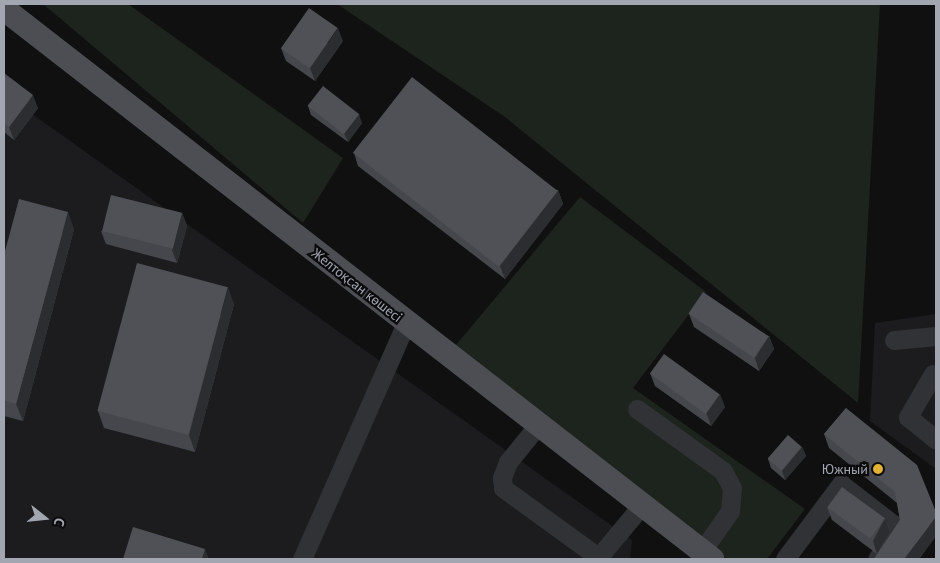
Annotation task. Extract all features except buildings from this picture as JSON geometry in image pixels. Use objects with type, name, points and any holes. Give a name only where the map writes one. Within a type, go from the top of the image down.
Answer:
[{"type":"main road","name":"Желтоқсан көшесі","points":[[4,9],[707,555]]},
{"type":"lane","points":[[302,559],[406,323]]},
{"type":"lane","points":[[894,340],[936,336]]},
{"type":"lane","points":[[933,374],[908,418],[936,440]]},
{"type":"lane","points":[[637,409],[723,471],[732,488],[730,510],[707,555]]},
{"type":"lane","points":[[538,425],[508,462],[502,478],[503,488],[597,558],[642,505]]},
{"type":"lane","points":[[785,559],[841,484],[898,528],[877,559]]},
{"type":"shaded area","points":[[43,4],[128,4],[343,158],[303,223]]},
{"type":"shaded area","points":[[337,4],[880,4],[858,403],[505,117]]},
{"type":"shaded area","points":[[4,94],[632,540],[630,559],[4,559]]},
{"type":"shaded area","points":[[580,197],[706,292],[633,388],[805,509],[767,559],[727,559],[455,346]]},
{"type":"shaded area","points":[[936,314],[936,469],[870,421],[875,323]]},
{"type":"place","name":"Южный","points":[[878,469]]}]
